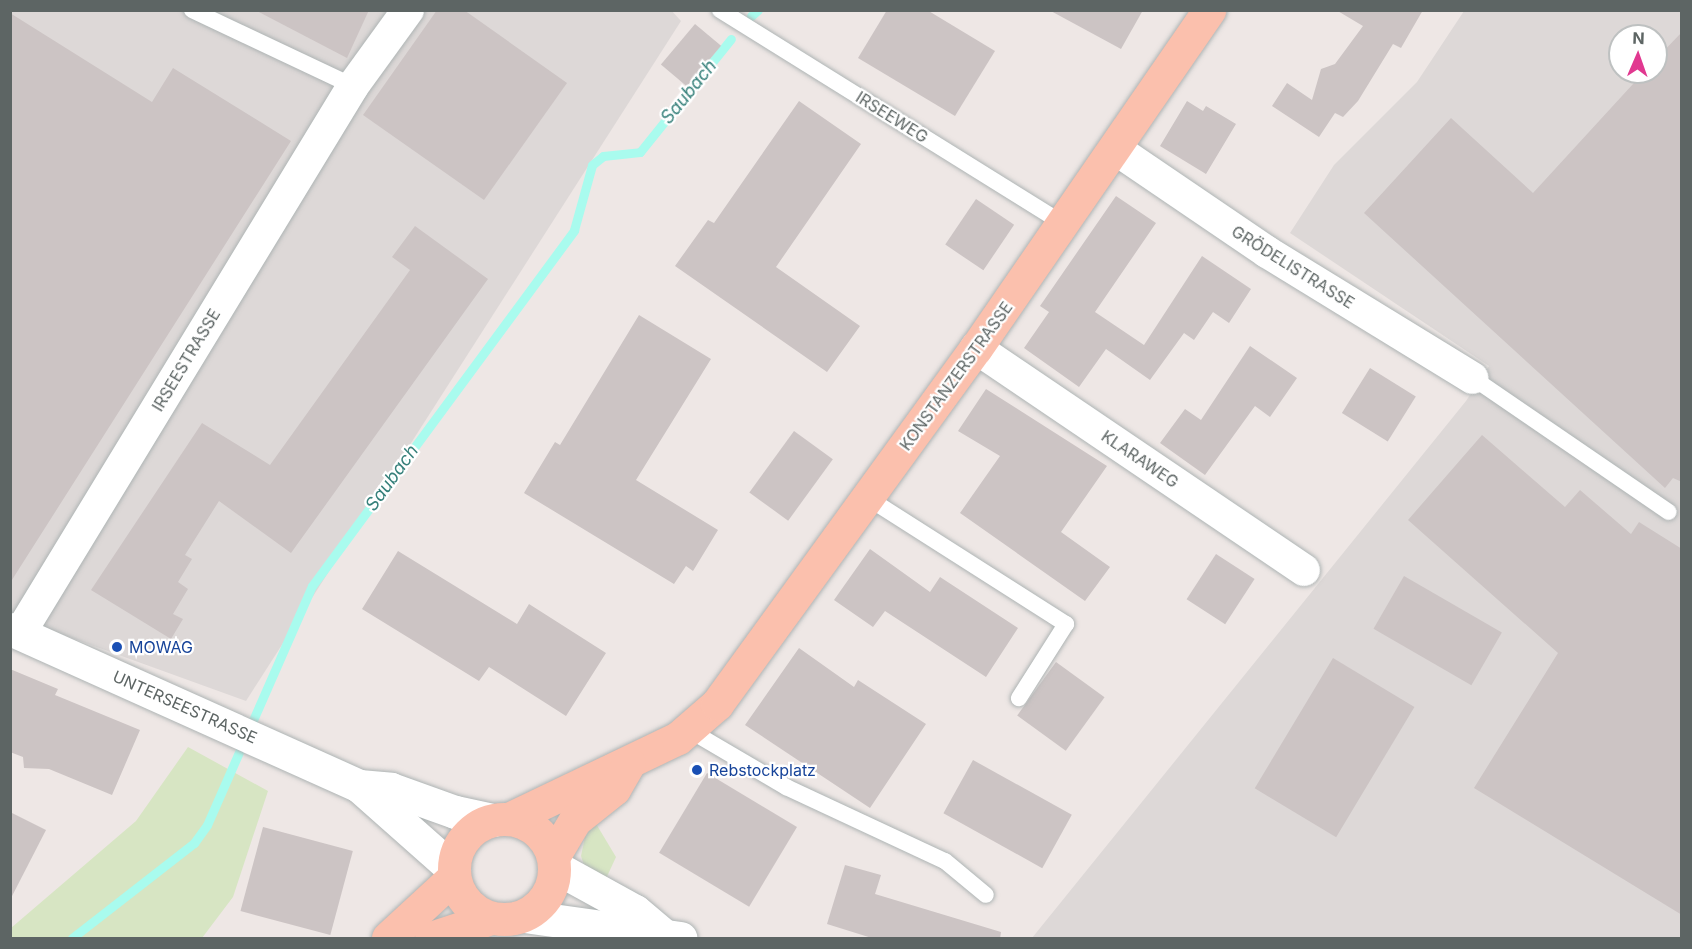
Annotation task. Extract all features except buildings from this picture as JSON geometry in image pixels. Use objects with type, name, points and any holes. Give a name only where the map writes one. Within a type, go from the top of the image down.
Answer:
[{"type":"main road","name":"KONSTANZERSTRASSE","points":[[501,819],[594,774],[629,763],[688,730],[744,671],[1117,150],[1209,10]]},
{"type":"main road","points":[[431,939],[491,918],[524,916],[544,901],[554,862],[575,820],[614,789],[629,763]]},
{"type":"main road","points":[[388,939],[454,874],[465,838],[501,819],[537,831],[554,862]]},
{"type":"main road","points":[[454,874],[467,903],[491,918]]},
{"type":"street","name":"IRSEESTRASSE","points":[[15,631],[352,86],[408,10]]},
{"type":"street","name":"GRÖDELISTRASSE","points":[[1117,150],[1267,252],[1473,378]]},
{"type":"street","name":"KLARAWEG","points":[[976,348],[1304,570]]},
{"type":"street","name":"UNTERSEESTRASSE","points":[[15,631],[359,786],[391,789],[455,812],[501,819]]},
{"type":"street","name":"UNTERSEESTRASSE","points":[[359,786],[454,874]]},
{"type":"street","points":[[554,862],[670,936]]},
{"type":"street","points":[[524,916],[629,933],[670,936]]},
{"type":"lane","points":[[192,10],[352,86]]},
{"type":"lane","name":"IRSEEWEG","points":[[720,10],[1064,224]]},
{"type":"lane","points":[[1473,378],[1669,512]]},
{"type":"lane","points":[[868,498],[1066,624],[1019,698]]},
{"type":"lane","points":[[688,730],[786,787],[945,861],[986,895]]},
{"type":"shaded area","points":[[671,10],[681,21],[246,701],[11,616],[10,11]]},
{"type":"shaded area","points":[[1464,11],[1681,11],[1681,938],[1032,938],[1466,401],[1489,366],[1290,233],[1334,165],[1417,82]]},
{"type":"green space","points":[[188,747],[268,791],[233,897],[202,938],[11,938],[11,928],[136,821]]},
{"type":"green space","points":[[595,822],[616,857],[604,883],[584,865],[581,856],[585,837]]},
{"type":"waterway","name":"Saubach","points":[[751,16],[758,10]]},
{"type":"waterway","name":"Saubach","points":[[72,938],[194,843],[207,825],[312,586],[574,230],[592,165],[603,156],[640,152],[731,39]]},
{"type":"place","name":"MOWAG","points":[[117,647]]},
{"type":"place","name":"Rebstockplatz","points":[[697,770]]}]
